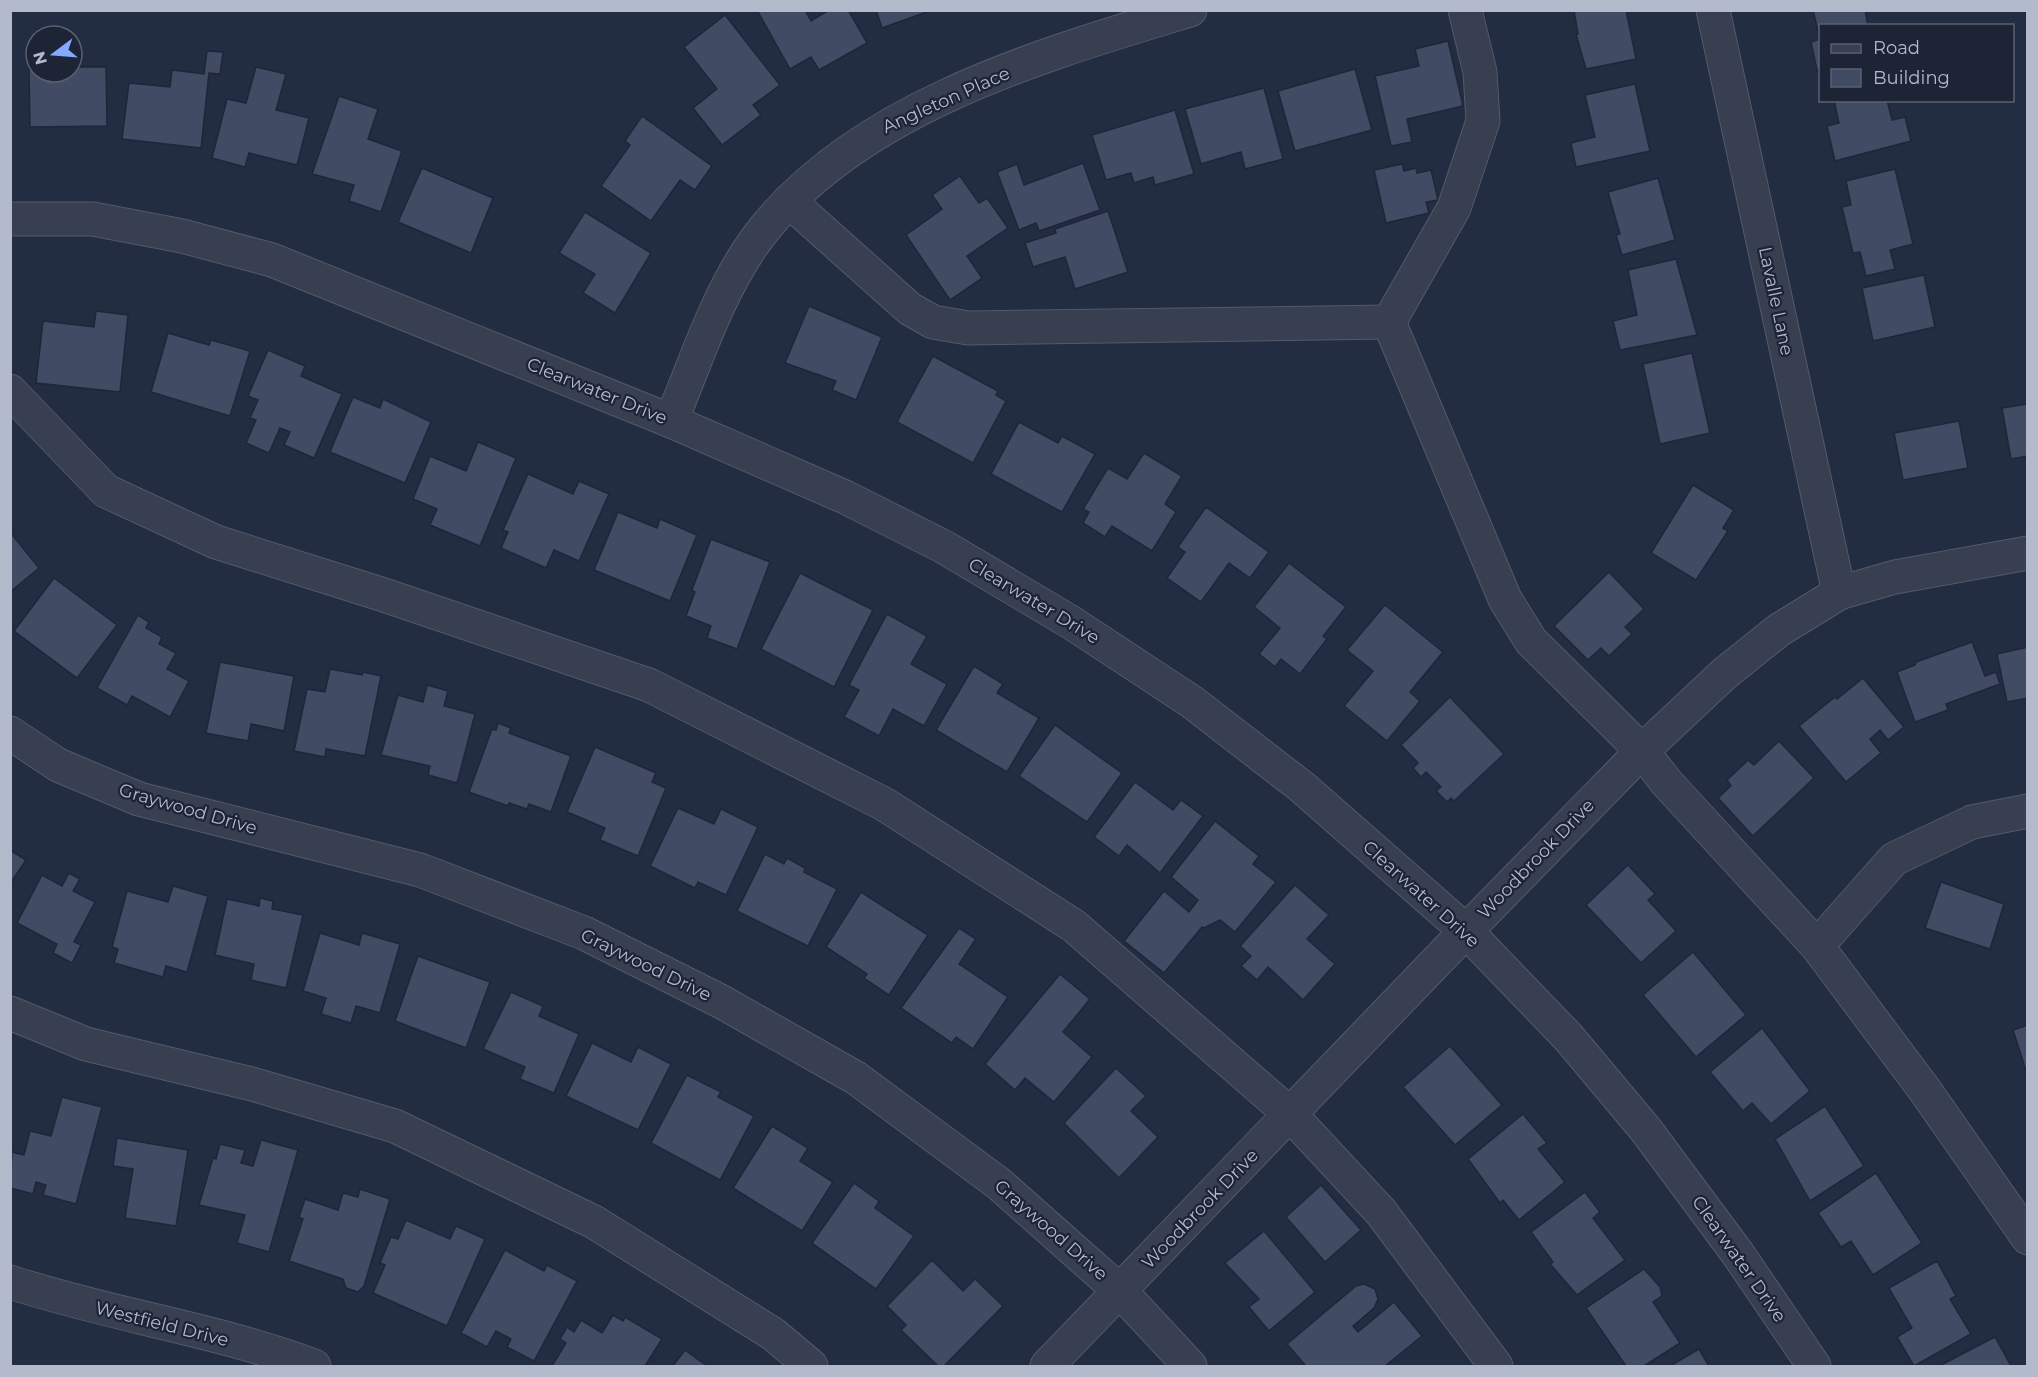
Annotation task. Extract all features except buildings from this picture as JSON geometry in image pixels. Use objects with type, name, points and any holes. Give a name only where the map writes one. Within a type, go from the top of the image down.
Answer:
[{"type":"street","name":"Angleton Place","points":[[671,421],[724,293],[758,237],[789,201],[828,165],[876,132],[928,105],[1025,65],[1190,10]]},
{"type":"street","points":[[1389,322],[1454,208],[1484,121],[1480,72],[1465,10]]},
{"type":"street","name":"Lavalle Lane","points":[[1713,10],[1839,592]]},
{"type":"street","points":[[789,201],[910,309],[933,322],[968,328],[1389,322]]},
{"type":"street","name":"Clearwater Drive","points":[[10,219],[93,219],[182,236],[272,261],[671,421],[845,497],[944,547],[1072,623],[1192,702],[1302,787],[1466,931],[1569,1038],[1646,1130],[1738,1254],[1814,1366]]},
{"type":"street","points":[[1389,322],[1505,599],[1531,641],[1642,751],[1667,783],[1817,945],[1923,1089],[2028,1238]]},
{"type":"street","points":[[10,391],[106,491],[216,543],[384,595],[649,685],[884,804],[1074,926],[1290,1114],[1381,1212],[1496,1366]]},
{"type":"street","name":"Woodbrook Drive","points":[[1047,1366],[1642,751],[1724,674],[1779,630],[1839,592],[1895,577],[2028,553]]},
{"type":"street","name":"Graywood Drive","points":[[10,733],[58,765],[139,799],[420,870],[584,933],[722,1002],[856,1078],[998,1183],[1121,1292],[1190,1366]]},
{"type":"street","points":[[1817,945],[1894,858],[1972,822],[2028,811]]},
{"type":"street","points":[[10,1013],[86,1044],[252,1084],[395,1126],[594,1222],[773,1334],[812,1366]]},
{"type":"street","name":"Westfield Drive","points":[[10,1282],[314,1366]]}]
